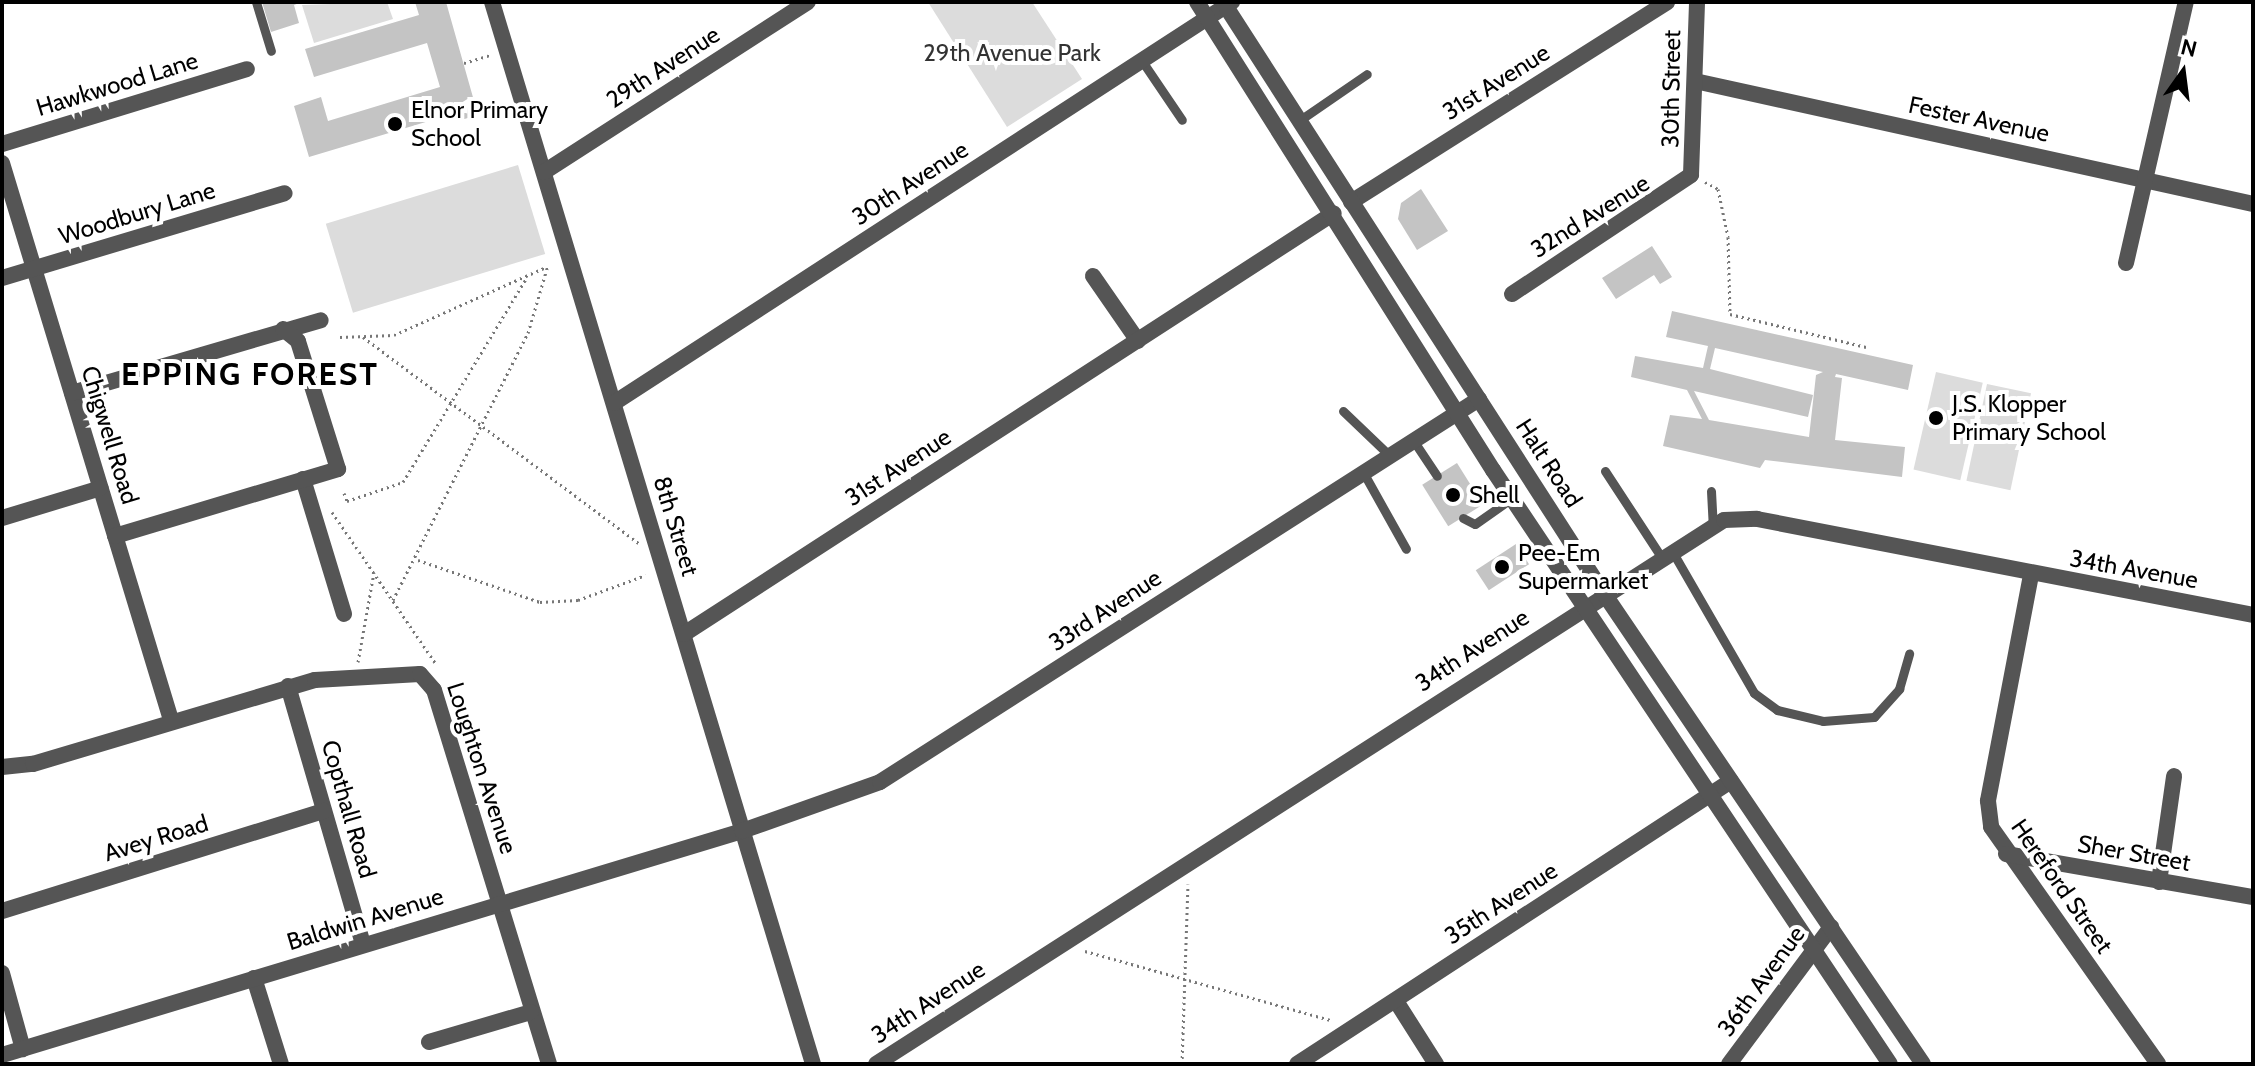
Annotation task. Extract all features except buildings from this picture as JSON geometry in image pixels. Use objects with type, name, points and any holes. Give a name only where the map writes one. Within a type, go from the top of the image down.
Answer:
[{"type":"street","name":"8th Street","points":[[492,2],[813,1064]]},
{"type":"street","name":"29th Avenue","points":[[544,172],[808,2]]},
{"type":"street","name":"Halt Road","points":[[1197,2],[1334,213],[1512,498],[1811,952],[1890,1064]]},
{"type":"street","name":"31st Avenue","points":[[1351,202],[1667,2]]},
{"type":"street","name":"30th Street","points":[[1691,175],[1697,2]]},
{"type":"street","points":[[2126,263],[2186,2]]},
{"type":"street","name":"Halt Road","points":[[1227,3],[1351,202],[1603,592],[1923,1064]]},
{"type":"street","name":"30th Avenue","points":[[614,403],[1227,3]]},
{"type":"street","name":"Hawkwood Lane","points":[[2,144],[247,69]]},
{"type":"street","name":"Fester Avenue","points":[[1695,81],[2253,204]]},
{"type":"street","name":"Chigwell Road","points":[[2,163],[171,720]]},
{"type":"street","name":"32nd Avenue","points":[[1512,294],[1691,175]]},
{"type":"street","name":"Woodbury Lane","points":[[2,278],[285,193]]},
{"type":"street","name":"31st Avenue","points":[[684,634],[1334,213]]},
{"type":"street","points":[[1093,276],[1138,341]]},
{"type":"street","points":[[72,393],[321,320]]},
{"type":"street","points":[[115,536],[338,469],[298,341],[283,329]]},
{"type":"street","name":"33rd Avenue","points":[[742,831],[906,767],[1479,399]]},
{"type":"street","points":[[303,479],[344,614]]},
{"type":"street","points":[[2,518],[101,488]]},
{"type":"street","name":"34th Avenue","points":[[876,1064],[1665,552],[1713,524],[1757,519],[2031,575],[2253,615]]},
{"type":"street","name":"Hereford Street","points":[[2031,575],[1988,801],[1991,827],[2006,854],[2158,1064]]},
{"type":"street","name":"Loughton Avenue","points":[[2,767],[33,764],[288,686],[409,672],[428,679],[549,1064]]},
{"type":"street","name":"Copthall Road","points":[[288,686],[363,944]]},
{"type":"street","points":[[2159,882],[2174,776]]},
{"type":"street","name":"35th Avenue","points":[[1297,1064],[1731,781]]},
{"type":"street","name":"Avey Road","points":[[2,911],[324,811]]},
{"type":"street","name":"Baldwin Avenue","points":[[2,1055],[499,902],[742,831]]},
{"type":"street","name":"Sher Street","points":[[2006,854],[2253,897]]},
{"type":"street","name":"36th Avenue","points":[[1729,1064],[1831,927]]},
{"type":"street","points":[[2,973],[23,1049]]},
{"type":"street","points":[[254,978],[281,1064]]},
{"type":"street","points":[[1396,1001],[1436,1064]]},
{"type":"street","points":[[429,1042],[531,1012]]},
{"type":"lane","points":[[256,2],[271,51]]},
{"type":"lane","points":[[1142,61],[1182,120]]},
{"type":"lane","points":[[1300,120],[1367,74]]},
{"type":"lane","points":[[1343,411],[1389,455]]},
{"type":"lane","points":[[1413,440],[1437,476]]},
{"type":"lane","points":[[1605,471],[1665,552],[1754,693],[1777,710],[1823,721],[1874,717],[1899,689],[1909,653]]},
{"type":"lane","points":[[1363,472],[1406,549]]},
{"type":"lane","points":[[1711,491],[1713,524]]},
{"type":"lane","points":[[1463,518],[1475,524],[1512,498]]},
{"type":"path","points":[[464,63],[497,53]]},
{"type":"path","points":[[1691,175],[1718,189],[1731,253],[1730,314],[1866,347]]},
{"type":"path","points":[[340,337],[394,335],[526,279],[559,257]]},
{"type":"path","points":[[393,600],[418,560],[528,333],[548,265]]},
{"type":"path","points":[[344,493],[347,501],[396,489],[526,279]]},
{"type":"path","points":[[363,337],[645,546]]},
{"type":"path","points":[[324,499],[436,669]]},
{"type":"path","points":[[418,560],[540,602],[578,600],[653,574]]},
{"type":"path","points":[[357,666],[374,572]]},
{"type":"path","points":[[1180,867],[1188,881],[1188,980],[1182,1064]]},
{"type":"path","points":[[1070,939],[1080,949],[1337,1022],[1346,1033]]},
{"type":"green space","points":[[387,2],[393,19],[314,43],[302,5]]},
{"type":"green space","name":"29th Avenue Park","points":[[928,2],[1032,2],[1082,79],[1007,127]]},
{"type":"green space","points":[[518,165],[545,254],[353,313],[326,224]]},
{"type":"green space","points":[[1936,372],[1983,383],[1960,480],[1914,469]]},
{"type":"green space","points":[[1987,384],[2031,393],[2010,490],[1966,481]]},
{"type":"place","name":"Elnor Primary School","points":[[395,124]]},
{"type":"place","name":"J.S. Klopper Primary School","points":[[1936,418]]},
{"type":"place","name":"Shell","points":[[1453,495]]},
{"type":"place","name":"Pee-Em Supermarket","points":[[1502,567]]},
{"type":"district","name":"EPPING FOREST","points":[[250,374]]}]
